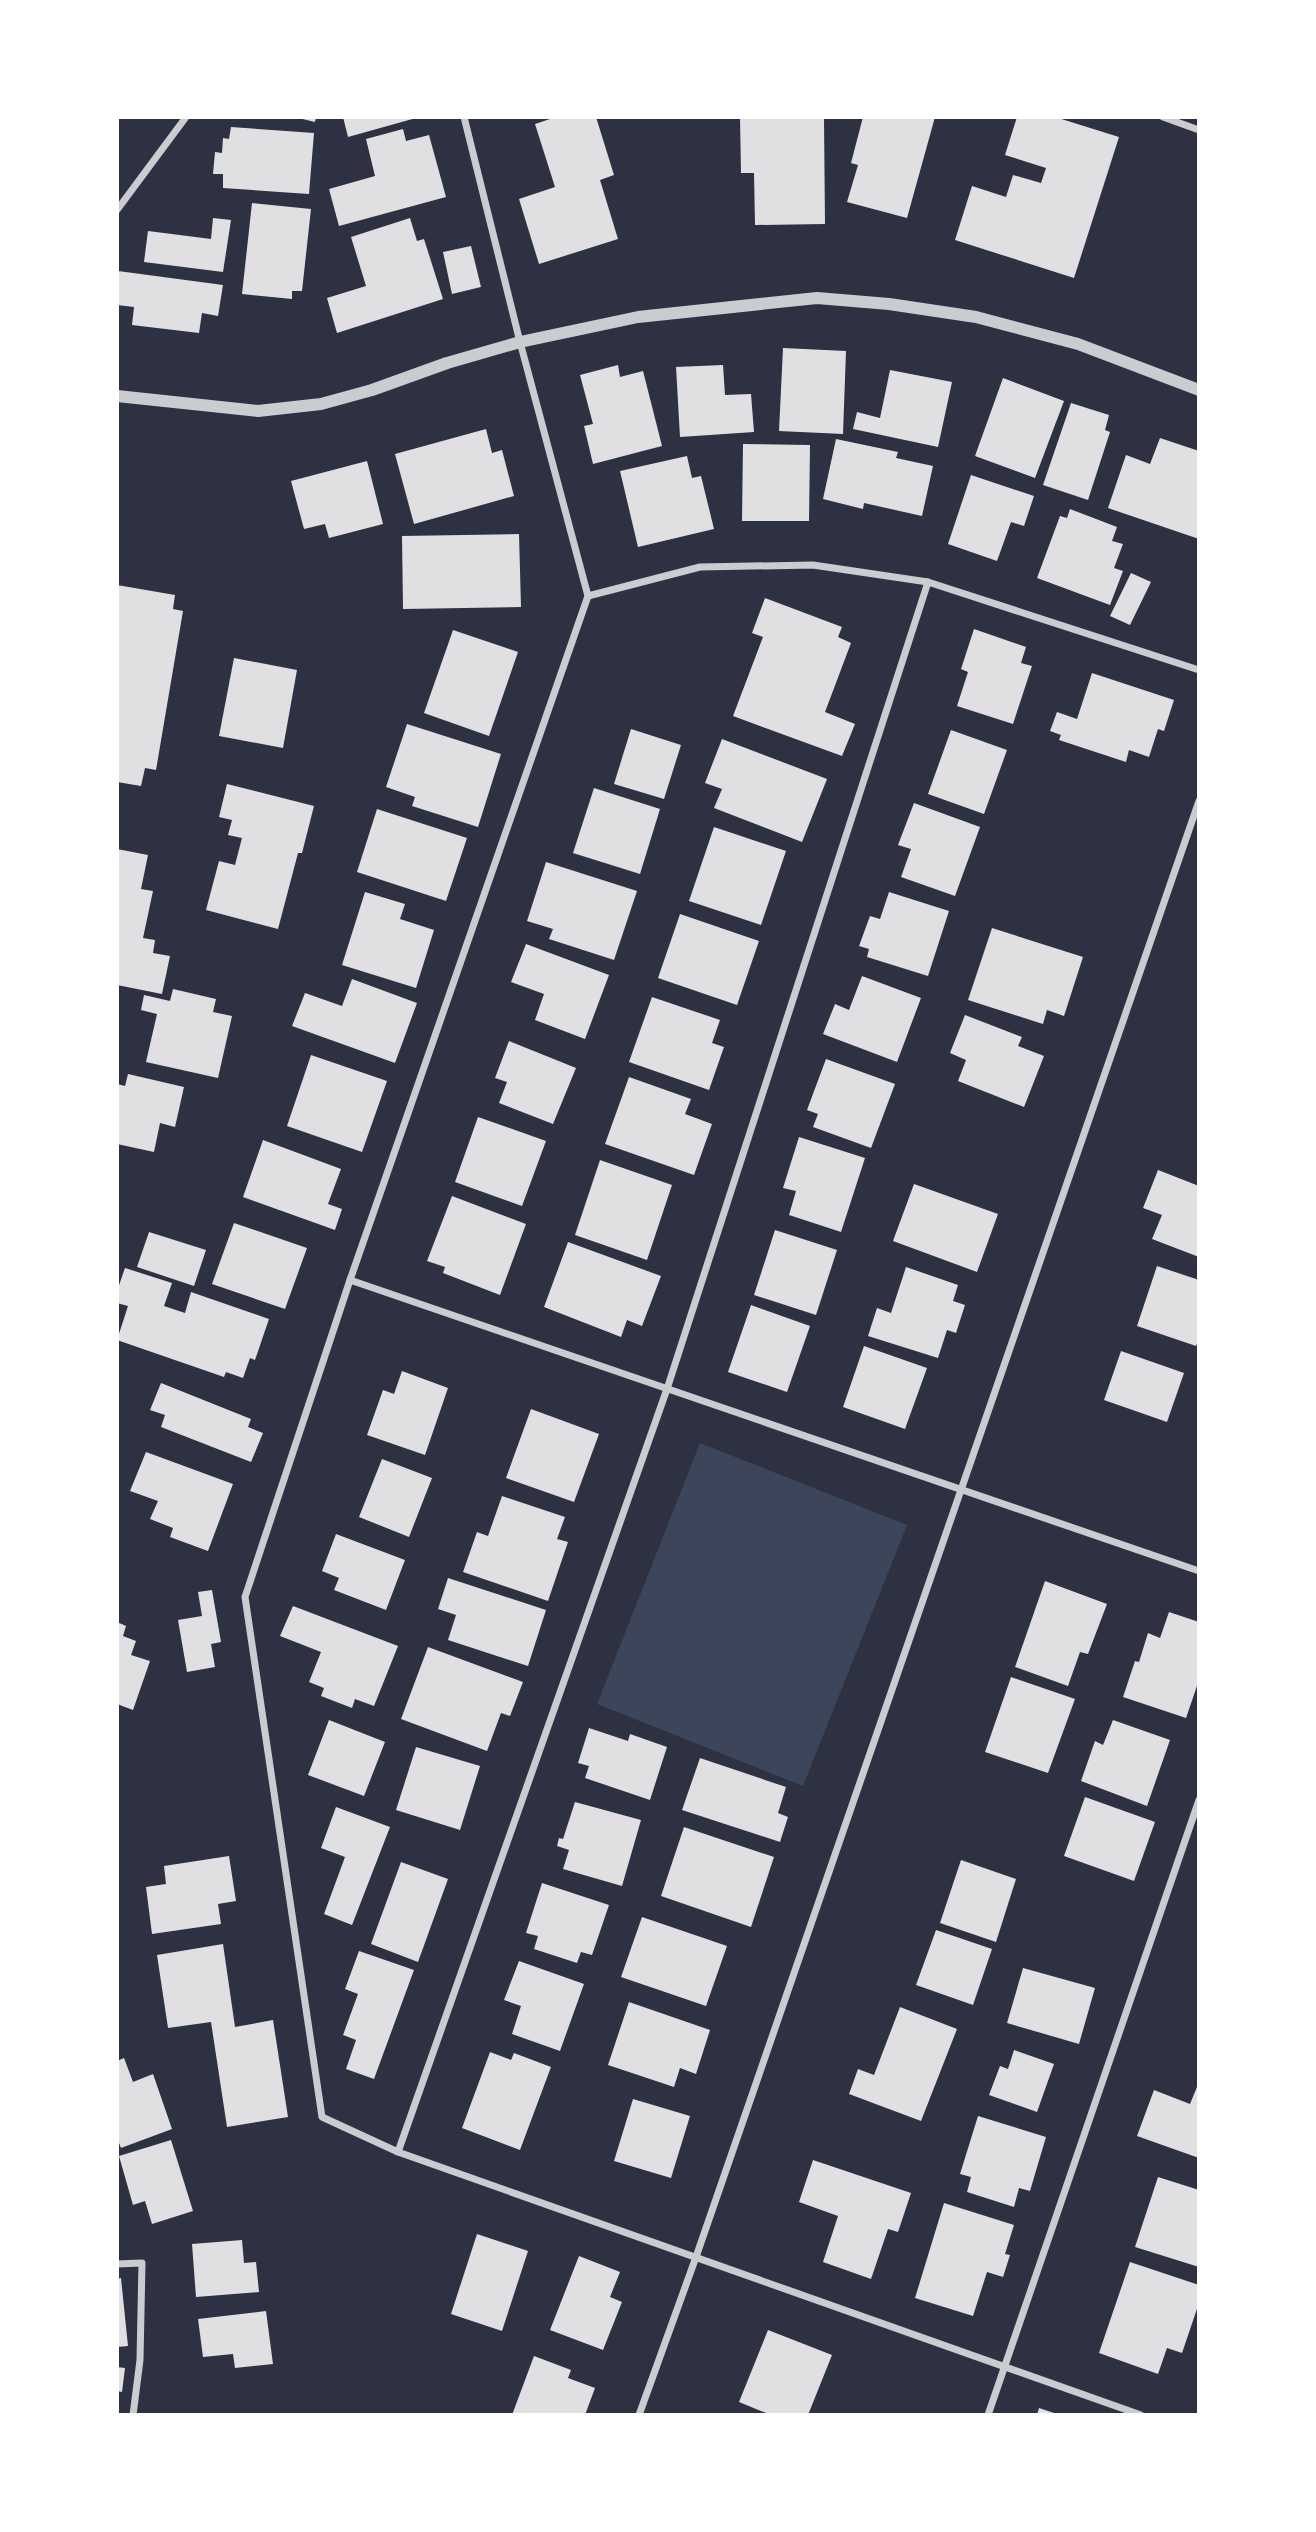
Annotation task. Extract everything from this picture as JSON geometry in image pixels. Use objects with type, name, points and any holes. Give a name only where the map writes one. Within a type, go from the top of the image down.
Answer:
[{"type":"street","points":[[117,210],[186,117]]},
{"type":"street","points":[[464,117],[520,342],[588,596],[350,1280],[245,1597],[323,2117],[398,2152],[1140,2415]]},
{"type":"street","points":[[1163,117],[1199,130]]},
{"type":"street","points":[[117,396],[258,411],[321,404],[520,342],[638,317],[817,298],[889,304],[976,317],[1078,344],[1199,390]]},
{"type":"street","points":[[588,596],[700,567],[813,565],[928,582],[1199,670]]},
{"type":"street","points":[[398,2152],[667,1389],[928,582]]},
{"type":"street","points":[[639,2415],[1199,801]]},
{"type":"street","points":[[350,1280],[1199,1571]]},
{"type":"street","points":[[988,2415],[1199,1800]]},
{"type":"street","points":[[117,2264],[142,2263],[141,2360],[133,2415]]},
{"type":"shaded area","points":[[700,1443],[907,1525],[803,1786],[597,1704]]},
{"type":"building","points":[[294,117],[316,117],[315,122]]},
{"type":"building","points":[[343,117],[416,117],[416,118],[348,137]]},
{"type":"building","points":[[556,117],[596,117],[614,175],[600,180],[618,239],[539,264],[519,199],[555,187],[535,124]]},
{"type":"building","points":[[740,117],[824,119],[825,224],[755,225],[754,173],[741,173]]},
{"type":"building","points":[[863,117],[935,117],[907,218],[847,202],[858,165],[851,163]]},
{"type":"building","points":[[1017,117],[1055,117],[1119,137],[1074,278],[955,240],[972,186],[1006,197],[1013,175],[1041,183],[1046,168],[1005,155]]},
{"type":"building","points":[[231,127],[314,133],[309,194],[223,188],[223,174],[213,174],[215,152],[222,153],[223,138],[229,139]]},
{"type":"building","points":[[403,129],[406,141],[429,135],[446,197],[339,226],[329,189],[375,176],[366,139]]},
{"type":"building","points":[[252,203],[311,209],[302,291],[292,291],[292,299],[242,294]]},
{"type":"building","points":[[213,218],[231,220],[223,272],[144,262],[148,231],[211,239]]},
{"type":"building","points":[[410,218],[417,241],[424,239],[443,299],[337,333],[327,298],[366,286],[351,237]]},
{"type":"building","points":[[471,246],[481,287],[452,294],[443,252]]},
{"type":"building","points":[[118,271],[223,285],[218,316],[202,313],[199,333],[132,325],[134,307],[117,305]]},
{"type":"building","points":[[783,348],[846,351],[843,434],[779,431]]},
{"type":"building","points":[[618,365],[620,377],[643,371],[662,446],[593,464],[584,426],[593,424],[580,375]]},
{"type":"building","points":[[723,365],[725,395],[751,394],[754,432],[680,437],[676,367]]},
{"type":"building","points":[[890,370],[952,382],[938,447],[853,429],[857,412],[880,418]]},
{"type":"building","points":[[1003,378],[1064,401],[1035,478],[975,456]]},
{"type":"building","points":[[1071,403],[1109,415],[1105,430],[1110,432],[1088,500],[1043,485]]},
{"type":"building","points":[[486,429],[492,453],[502,450],[514,496],[414,524],[395,454]]},
{"type":"building","points":[[1160,438],[1199,451],[1199,539],[1108,508],[1126,455],[1150,464]]},
{"type":"building","points":[[836,439],[898,452],[896,458],[933,466],[922,516],[864,503],[863,509],[823,499]]},
{"type":"building","points":[[743,444],[810,445],[809,521],[742,521]]},
{"type":"building","points":[[687,456],[692,478],[701,476],[714,529],[638,547],[620,471]]},
{"type":"building","points":[[367,461],[383,524],[329,538],[325,524],[304,529],[291,481]]},
{"type":"building","points":[[971,475],[1034,496],[1024,526],[1011,522],[997,561],[948,544]]},
{"type":"building","points":[[1070,509],[1117,527],[1112,541],[1123,544],[1114,568],[1123,571],[1110,605],[1037,578],[1060,516],[1067,518]]},
{"type":"building","points":[[519,534],[521,607],[403,609],[402,536]]},
{"type":"building","points":[[1131,573],[1151,582],[1130,625],[1110,616]]},
{"type":"building","points":[[117,585],[175,595],[173,609],[183,611],[156,770],[145,768],[141,786],[117,782]]},
{"type":"building","points":[[765,598],[842,627],[838,637],[851,643],[825,712],[855,724],[842,756],[733,716],[763,637],[752,633]]},
{"type":"building","points":[[974,629],[1026,647],[1021,663],[1032,666],[1013,724],[957,706],[968,672],[961,669]]},
{"type":"building","points":[[453,630],[518,652],[489,736],[424,713]]},
{"type":"building","points":[[234,658],[297,670],[283,748],[219,736]]},
{"type":"building","points":[[1092,673],[1174,700],[1164,731],[1158,729],[1149,757],[1129,750],[1126,762],[1059,740],[1061,735],[1050,731],[1057,712],[1077,719]]},
{"type":"building","points":[[407,724],[501,754],[478,827],[412,806],[415,797],[386,787]]},
{"type":"building","points":[[631,729],[681,745],[664,799],[614,784]]},
{"type":"building","points":[[951,730],[1007,750],[984,814],[928,794]]},
{"type":"building","points":[[722,739],[827,779],[802,842],[714,808],[722,789],[705,783]]},
{"type":"building","points":[[227,784],[314,806],[302,853],[298,853],[278,929],[206,910],[219,861],[235,865],[242,838],[228,835],[232,820],[219,817]]},
{"type":"building","points":[[594,788],[660,809],[640,874],[573,853]]},
{"type":"building","points":[[914,803],[980,827],[955,896],[901,877],[911,849],[898,845]]},
{"type":"building","points":[[377,809],[467,838],[446,901],[357,872]]},
{"type":"building","points":[[714,827],[786,851],[761,925],[689,901]]},
{"type":"building","points":[[117,849],[148,855],[141,889],[153,891],[143,938],[155,940],[153,953],[170,956],[162,994],[117,985]]},
{"type":"building","points":[[546,862],[637,891],[614,960],[549,939],[553,929],[527,921]]},
{"type":"building","points":[[365,892],[405,904],[400,919],[434,930],[416,988],[342,965]]},
{"type":"building","points":[[889,892],[949,911],[928,976],[867,957],[869,949],[859,946],[870,916],[880,919]]},
{"type":"building","points":[[680,914],[759,941],[737,1005],[658,978]]},
{"type":"building","points":[[992,928],[1083,957],[1064,1016],[1047,1010],[1043,1024],[968,1000]]},
{"type":"building","points":[[526,944],[609,975],[585,1039],[535,1020],[544,994],[511,982]]},
{"type":"building","points":[[862,976],[921,998],[897,1062],[823,1034],[835,1004],[849,1010]]},
{"type":"building","points":[[352,979],[417,1003],[395,1063],[292,1026],[305,993],[342,1006]]},
{"type":"building","points":[[173,989],[216,999],[213,1012],[232,1016],[218,1078],[146,1062],[157,1014],[141,1010],[144,995],[170,1001]]},
{"type":"building","points":[[652,997],[720,1020],[712,1043],[724,1047],[709,1090],[629,1062]]},
{"type":"building","points":[[965,1015],[1022,1037],[1018,1046],[1044,1056],[1024,1107],[958,1081],[966,1060],[950,1053]]},
{"type":"building","points":[[509,1041],[576,1068],[553,1124],[499,1103],[507,1082],[495,1078]]},
{"type":"building","points":[[311,1055],[387,1081],[362,1152],[287,1126]]},
{"type":"building","points":[[826,1059],[895,1084],[871,1148],[813,1127],[818,1114],[807,1110]]},
{"type":"building","points":[[128,1074],[184,1087],[175,1127],[160,1123],[154,1152],[117,1144],[117,1084],[125,1086]]},
{"type":"building","points":[[629,1077],[691,1099],[685,1114],[712,1124],[694,1175],[605,1144]]},
{"type":"building","points":[[478,1117],[546,1141],[522,1206],[455,1182]]},
{"type":"building","points":[[799,1137],[865,1158],[841,1232],[789,1215],[796,1191],[783,1188]]},
{"type":"building","points":[[263,1140],[341,1169],[328,1204],[342,1209],[335,1230],[243,1197]]},
{"type":"building","points":[[600,1160],[672,1185],[647,1260],[575,1235]]},
{"type":"building","points":[[1158,1170],[1199,1186],[1199,1257],[1152,1239],[1162,1215],[1143,1208]]},
{"type":"building","points":[[914,1184],[998,1214],[977,1272],[893,1241]]},
{"type":"building","points":[[452,1196],[526,1224],[500,1295],[443,1273],[445,1267],[427,1261]]},
{"type":"building","points":[[234,1223],[307,1248],[285,1309],[212,1284]]},
{"type":"building","points":[[775,1230],[837,1250],[816,1315],[754,1295]]},
{"type":"building","points":[[149,1232],[206,1250],[194,1286],[137,1267]]},
{"type":"building","points":[[568,1242],[661,1276],[642,1326],[627,1320],[621,1337],[544,1307]]},
{"type":"building","points":[[1157,1266],[1199,1280],[1199,1338],[1196,1346],[1137,1326]]},
{"type":"building","points":[[906,1267],[958,1285],[953,1301],[965,1305],[956,1333],[947,1330],[938,1358],[868,1336],[877,1308],[891,1313]]},
{"type":"building","points":[[125,1268],[172,1283],[164,1306],[185,1313],[191,1292],[269,1319],[255,1360],[250,1358],[243,1378],[226,1372],[224,1377],[117,1340],[128,1306],[117,1303],[117,1291]]},
{"type":"building","points":[[751,1305],[810,1326],[787,1392],[728,1372]]},
{"type":"building","points":[[864,1346],[927,1368],[905,1429],[843,1407]]},
{"type":"building","points":[[1121,1351],[1184,1373],[1167,1422],[1104,1400]]},
{"type":"building","points":[[402,1371],[448,1388],[425,1455],[367,1435],[383,1390],[394,1394]]},
{"type":"building","points":[[161,1383],[251,1419],[248,1427],[263,1433],[251,1462],[161,1427],[165,1415],[150,1410]]},
{"type":"building","points":[[531,1409],[599,1434],[574,1502],[506,1478]]},
{"type":"building","points":[[146,1452],[233,1484],[208,1551],[170,1537],[173,1528],[150,1519],[158,1501],[130,1491]]},
{"type":"building","points":[[382,1459],[432,1478],[409,1537],[359,1517]]},
{"type":"building","points":[[502,1496],[565,1517],[557,1539],[568,1542],[548,1601],[463,1572],[477,1532],[488,1536]]},
{"type":"building","points":[[336,1534],[405,1560],[386,1610],[334,1590],[339,1578],[322,1571]]},
{"type":"building","points":[[448,1578],[546,1610],[528,1666],[448,1640],[456,1615],[438,1609]]},
{"type":"building","points":[[1045,1581],[1107,1604],[1088,1654],[1080,1652],[1068,1686],[1015,1667]]},
{"type":"building","points":[[212,1590],[221,1642],[211,1644],[215,1667],[187,1672],[178,1620],[202,1616],[198,1592]]},
{"type":"building","points":[[293,1606],[398,1646],[374,1706],[355,1699],[352,1708],[321,1696],[324,1688],[309,1682],[321,1652],[280,1636]]},
{"type":"building","points":[[1169,1612],[1199,1622],[1199,1680],[1186,1718],[1123,1697],[1135,1661],[1139,1662],[1148,1633],[1160,1638]]},
{"type":"building","points":[[117,1622],[126,1626],[123,1636],[136,1641],[131,1655],[150,1661],[133,1710],[117,1704]]},
{"type":"building","points":[[428,1647],[523,1682],[510,1716],[501,1713],[487,1751],[401,1719]]},
{"type":"building","points":[[1011,1677],[1075,1699],[1048,1773],[985,1752]]},
{"type":"building","points":[[329,1720],[385,1742],[364,1796],[308,1775]]},
{"type":"building","points":[[1113,1720],[1170,1740],[1147,1806],[1081,1781],[1095,1741],[1103,1745]]},
{"type":"building","points":[[589,1728],[628,1741],[630,1734],[667,1747],[650,1800],[585,1778],[589,1766],[578,1763]]},
{"type":"building","points":[[416,1747],[480,1766],[460,1830],[396,1810]]},
{"type":"building","points":[[700,1758],[786,1787],[778,1813],[788,1817],[780,1842],[682,1810]]},
{"type":"building","points":[[1085,1797],[1155,1822],[1134,1881],[1064,1856]]},
{"type":"building","points":[[575,1802],[641,1820],[622,1886],[563,1869],[569,1850],[557,1846],[559,1838],[563,1839]]},
{"type":"building","points":[[336,1807],[390,1827],[352,1925],[324,1914],[345,1857],[321,1848]]},
{"type":"building","points":[[684,1827],[774,1857],[751,1927],[661,1896]]},
{"type":"building","points":[[229,1856],[236,1901],[218,1904],[221,1924],[152,1934],[146,1887],[166,1884],[164,1866]]},
{"type":"building","points":[[961,1860],[1016,1879],[996,1942],[940,1923]]},
{"type":"building","points":[[401,1862],[448,1879],[418,1962],[371,1944]]},
{"type":"building","points":[[542,1883],[609,1905],[592,1955],[581,1952],[577,1963],[534,1949],[538,1936],[526,1933]]},
{"type":"building","points":[[642,1917],[727,1946],[706,2006],[621,1977]]},
{"type":"building","points":[[936,1930],[992,1949],[973,2005],[916,1985]]},
{"type":"building","points":[[223,1944],[235,2027],[273,2020],[288,2117],[227,2127],[211,2022],[168,2028],[157,1955]]},
{"type":"building","points":[[359,1951],[414,1970],[374,2079],[346,2069],[356,2040],[343,2035],[358,1994],[345,1989]]},
{"type":"building","points":[[519,1961],[584,1984],[560,2051],[512,2034],[521,2006],[504,2000]]},
{"type":"building","points":[[1023,1968],[1095,1988],[1079,2044],[1007,2023]]},
{"type":"building","points":[[629,2002],[710,2030],[696,2074],[680,2068],[674,2087],[608,2065]]},
{"type":"building","points":[[900,2007],[957,2029],[921,2121],[849,2094],[858,2069],[874,2075]]},
{"type":"building","points":[[1014,2050],[1054,2064],[1037,2112],[989,2095],[1000,2066],[1008,2069]]},
{"type":"building","points":[[490,2052],[511,2060],[514,2053],[551,2067],[520,2150],[462,2128]]},
{"type":"building","points":[[124,2058],[133,2082],[153,2074],[172,2129],[121,2148],[117,2138],[117,2061]]},
{"type":"building","points":[[1199,2082],[1199,2158],[1137,2136],[1154,2090],[1190,2104]]},
{"type":"building","points":[[633,2099],[690,2116],[671,2178],[614,2161]]},
{"type":"building","points":[[978,2116],[1046,2137],[1030,2191],[1019,2188],[1014,2207],[967,2192],[971,2177],[960,2174]]},
{"type":"building","points":[[171,2140],[193,2211],[152,2224],[145,2201],[133,2205],[119,2156]]},
{"type":"building","points":[[813,2160],[911,2193],[898,2232],[888,2229],[871,2279],[823,2262],[838,2216],[799,2202]]},
{"type":"building","points":[[1158,2177],[1199,2190],[1199,2267],[1135,2247]]},
{"type":"building","points":[[944,2203],[1014,2225],[1005,2254],[1010,2255],[1003,2277],[987,2272],[973,2316],[915,2298]]},
{"type":"building","points":[[477,2234],[528,2251],[502,2331],[451,2314]]},
{"type":"building","points":[[242,2240],[244,2263],[256,2262],[259,2292],[196,2297],[192,2244]]},
{"type":"building","points":[[579,2256],[620,2272],[610,2297],[622,2302],[603,2350],[550,2330]]},
{"type":"building","points":[[1130,2262],[1199,2285],[1199,2303],[1182,2353],[1167,2348],[1158,2374],[1099,2353]]},
{"type":"building","points":[[121,2278],[128,2346],[117,2347],[117,2279]]},
{"type":"building","points":[[266,2311],[273,2364],[235,2368],[233,2354],[203,2357],[198,2319]]},
{"type":"building","points":[[768,2330],[832,2355],[808,2415],[771,2415],[739,2402]]},
{"type":"building","points":[[534,2356],[571,2370],[568,2378],[595,2388],[585,2415],[512,2415]]},
{"type":"building","points":[[117,2367],[125,2368],[122,2392],[117,2391]]},
{"type":"building","points":[[1039,2408],[1057,2414],[1057,2415],[1037,2415]]}]
